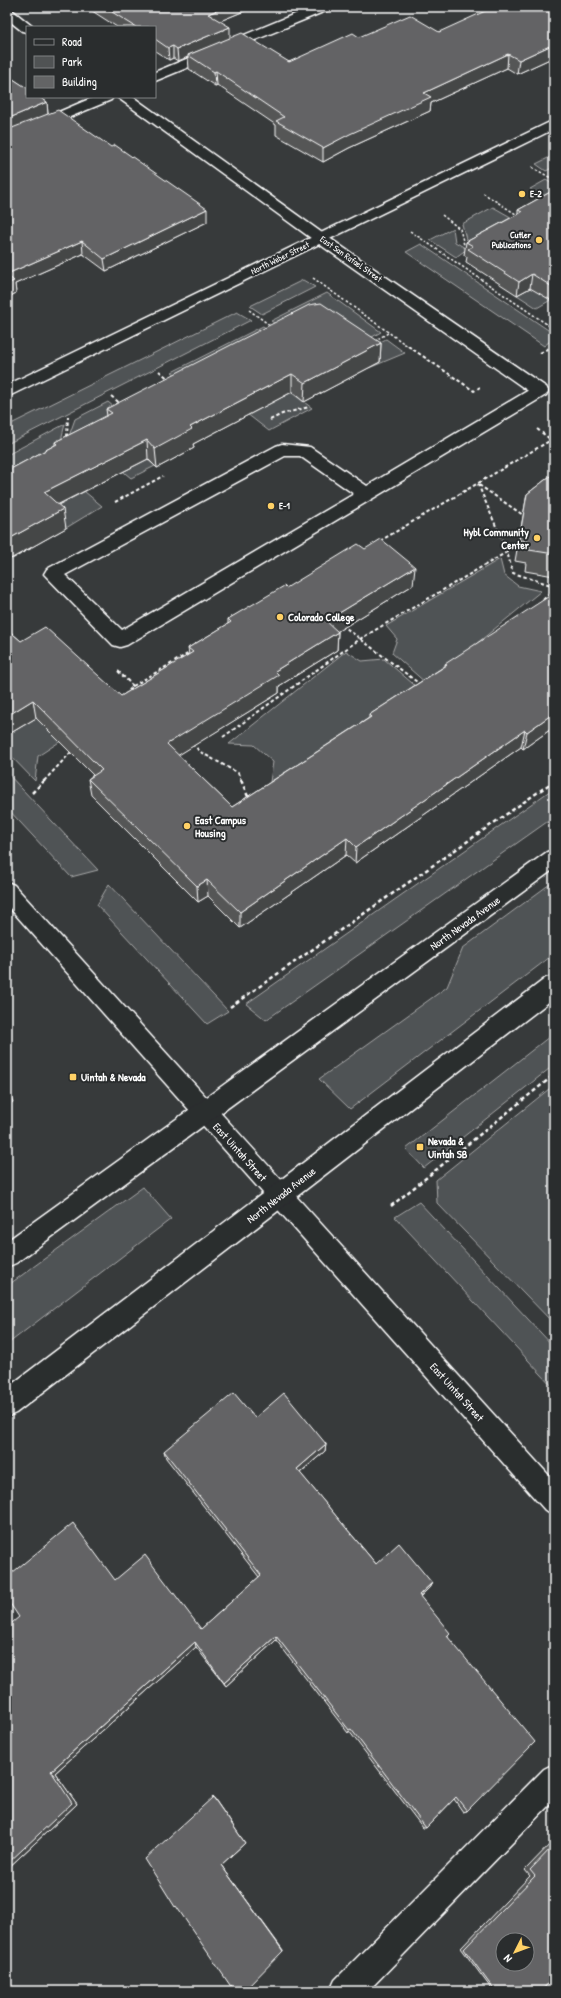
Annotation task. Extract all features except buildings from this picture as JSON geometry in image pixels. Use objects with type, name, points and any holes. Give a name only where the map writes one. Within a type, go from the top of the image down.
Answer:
[{"type":"main road","points":[[156,76],[323,7]]},
{"type":"main road","points":[[7,13],[26,27]]},
{"type":"main road","points":[[7,139],[104,98]]},
{"type":"main road","name":"East San Rafael Street","points":[[125,98],[320,238],[540,391],[366,494]]},
{"type":"main road","name":"North Weber Street","points":[[7,392],[554,124]]},
{"type":"main road","points":[[282,450],[304,451],[366,494],[120,640],[53,574],[282,450]]},
{"type":"main road","name":"North Nevada Avenue","points":[[7,1255],[554,858]]},
{"type":"main road","name":"East Uintah Street","points":[[7,891],[204,1113],[554,1501]]},
{"type":"main road","name":"North Nevada Avenue","points":[[7,1404],[554,985]]},
{"type":"main road","points":[[346,1991],[554,1779]]},
{"type":"path","points":[[531,166],[554,180]]},
{"type":"path","points":[[483,193],[519,216]]},
{"type":"path","points":[[442,215],[460,229],[464,244],[469,247]]},
{"type":"path","points":[[410,231],[554,329]]},
{"type":"path","points":[[313,278],[388,333],[474,391]]},
{"type":"path","points":[[249,310],[277,330]]},
{"type":"path","points":[[369,343],[388,333]]},
{"type":"path","points":[[160,371],[170,380]]},
{"type":"path","points":[[111,396],[123,406]]},
{"type":"path","points":[[67,444],[68,417]]},
{"type":"path","points":[[536,429],[554,442]]},
{"type":"path","points":[[377,543],[551,440]]},
{"type":"path","points":[[478,484],[524,516]]},
{"type":"path","points":[[478,484],[507,552],[513,573],[554,588],[541,602]]},
{"type":"path","points":[[223,737],[360,639],[507,552]]},
{"type":"path","points":[[336,621],[427,690]]},
{"type":"path","points":[[122,697],[133,686],[194,650]]},
{"type":"path","points":[[114,667],[138,691]]},
{"type":"path","points":[[191,743],[202,753],[238,773],[251,805]]},
{"type":"path","points":[[32,793],[74,748]]},
{"type":"path","points":[[230,1007],[554,781]]},
{"type":"path","points":[[391,1206],[554,1076]]},
{"type":"green space","points":[[554,155],[554,167],[546,171],[536,164]]},
{"type":"green space","points":[[546,180],[554,185],[554,200],[551,202],[530,189]]},
{"type":"green space","points":[[493,207],[516,220],[514,222],[520,226],[510,231],[554,261],[554,298],[537,308],[517,295],[549,277],[497,244],[493,247],[488,243],[479,248],[466,239],[462,224]]},
{"type":"green space","points":[[453,228],[455,242],[467,249],[456,257],[430,240]]},
{"type":"green space","points":[[421,244],[554,334],[554,338],[544,346],[406,252]]},
{"type":"green space","points":[[303,280],[315,287],[262,314],[250,306]]},
{"type":"green space","points":[[327,293],[381,332],[356,346],[289,333],[271,321]]},
{"type":"green space","points":[[237,312],[251,320],[7,444],[7,426]]},
{"type":"green space","points":[[263,326],[280,339],[289,391],[312,408],[269,431],[198,376],[185,382],[172,372]]},
{"type":"green space","points":[[386,339],[405,353],[369,368],[367,349]]},
{"type":"green space","points":[[108,402],[127,418],[109,428],[155,466],[131,478],[114,464],[69,436],[75,419]]},
{"type":"green space","points":[[65,424],[62,436],[62,452],[50,463],[102,506],[66,528],[19,485],[7,482],[7,455]]},
{"type":"green space","points":[[500,559],[504,575],[518,586],[541,591],[427,684],[392,653],[397,639],[386,626]]},
{"type":"green space","points":[[346,651],[362,661],[384,659],[419,689],[270,782],[273,762],[254,745],[229,744]]},
{"type":"green space","points":[[91,684],[111,708],[38,756],[35,781],[7,752],[7,732],[9,734]]},
{"type":"green space","points":[[7,773],[98,870],[71,877],[7,808]]},
{"type":"green space","points":[[554,788],[554,817],[266,1020],[246,1004]]},
{"type":"green space","points":[[554,881],[554,954],[350,1109],[319,1079],[447,987],[463,948]]},
{"type":"green space","points":[[109,884],[228,1011],[207,1024],[97,905]]},
{"type":"green space","points":[[554,1033],[554,1065],[424,1168],[406,1149]]},
{"type":"green space","points":[[554,1085],[554,1213],[551,1216],[554,1218],[554,1324],[437,1203],[436,1180]]},
{"type":"green space","points":[[143,1187],[171,1219],[9,1343],[7,1347],[7,1286]]},
{"type":"green space","points":[[419,1202],[554,1347],[554,1388],[395,1217]]},
{"type":"place","name":"E-2","points":[[522,194]]},
{"type":"place","name":"Cutler Publications","points":[[539,240]]},
{"type":"place","name":"E-1","points":[[271,506]]},
{"type":"place","name":"Hybl Community Center","points":[[537,538]]},
{"type":"place","name":"Colorado College","points":[[280,617]]},
{"type":"place","name":"East Campus Housing","points":[[187,826]]},
{"type":"place","name":"Uintah & Nevada","points":[[73,1077]]},
{"type":"place","name":"Nevada & Uintah SB","points":[[420,1147]]}]
